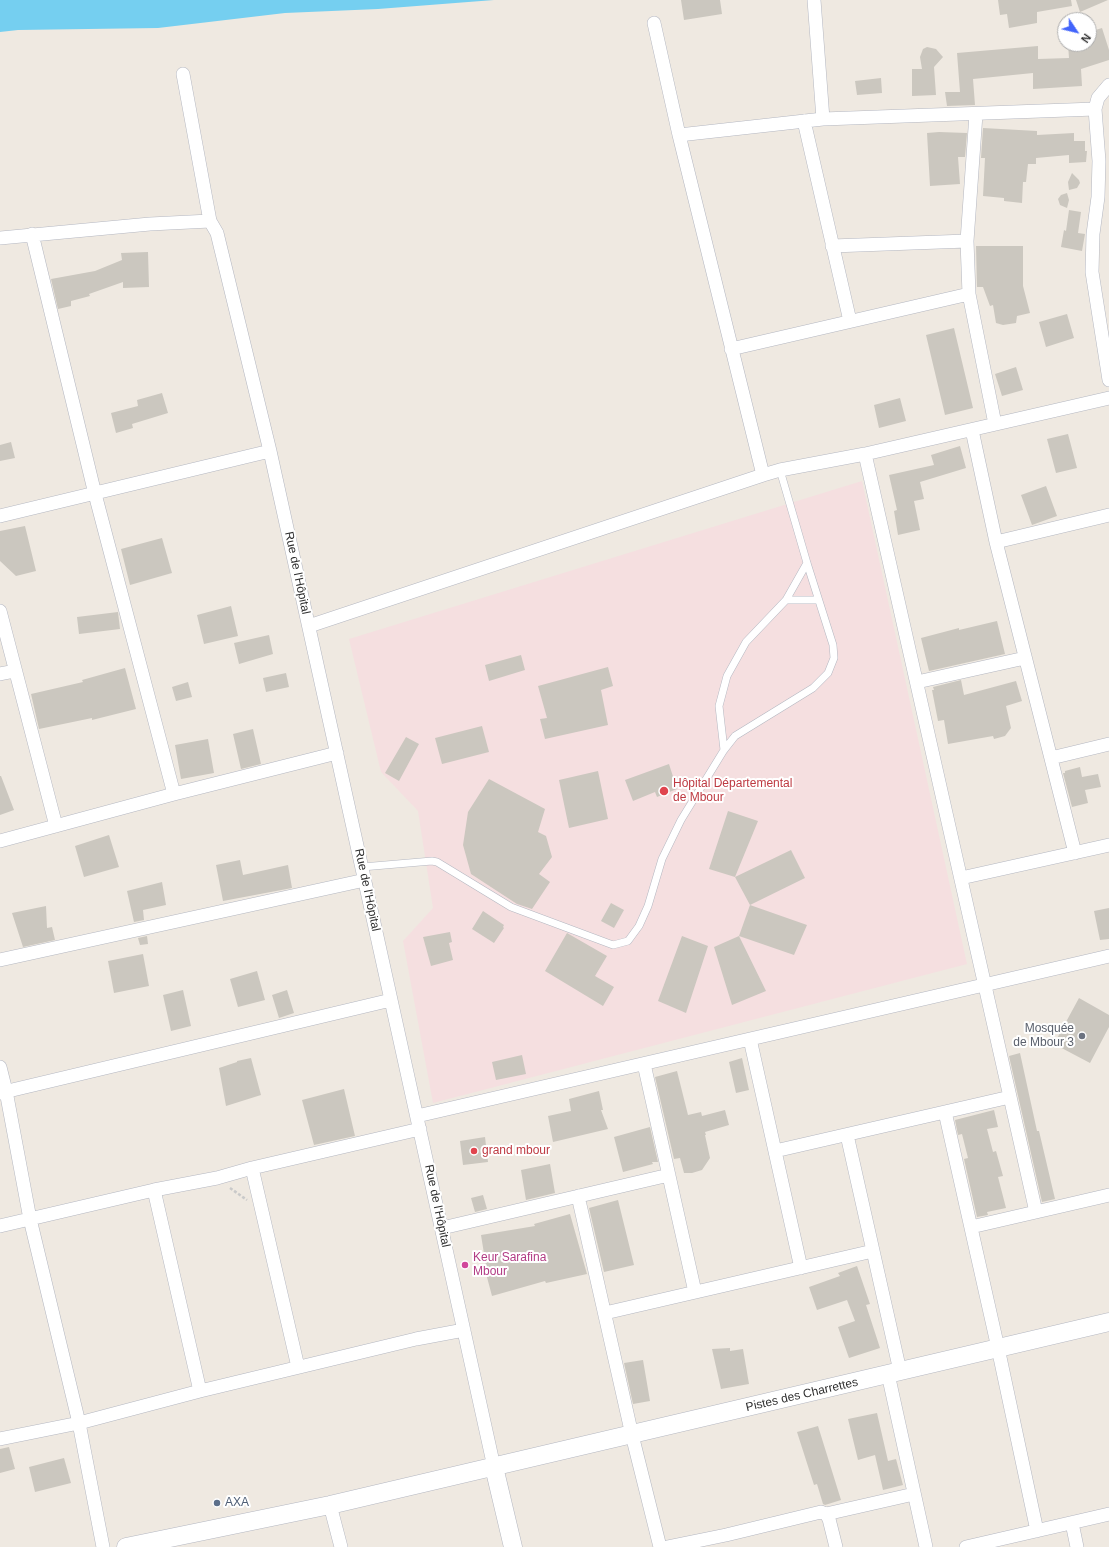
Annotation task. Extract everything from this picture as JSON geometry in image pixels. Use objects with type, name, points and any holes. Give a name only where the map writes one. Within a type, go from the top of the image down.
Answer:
[{"type":"main road","name":"Pistes des Charrettes","points":[[126,1547],[330,1505],[1109,1322]]},
{"type":"main road","name":"Rue de l'Hôpital","points":[[494,1467],[514,1547]]},
{"type":"street","points":[[814,0],[822,119]]},
{"type":"street","points":[[654,23],[679,135],[763,475]]},
{"type":"street","points":[[0,238],[32,234],[210,221],[184,74]]},
{"type":"street","points":[[1109,85],[1098,98],[1095,109],[1099,161],[1098,197],[1093,234],[1092,272],[1109,380]]},
{"type":"street","points":[[679,135],[822,119],[1095,109]]},
{"type":"street","points":[[976,114],[967,241],[969,294],[995,424]]},
{"type":"street","points":[[804,121],[850,321]]},
{"type":"street","name":"Rue de l'Hôpital","points":[[210,221],[217,233],[270,451],[494,1467]]},
{"type":"street","points":[[32,234],[95,494],[174,794]]},
{"type":"street","points":[[832,246],[967,241]]},
{"type":"street","points":[[731,348],[969,294]]},
{"type":"street","points":[[309,626],[780,470],[866,454],[1109,398]]},
{"type":"street","points":[[972,430],[996,542],[1024,658],[1075,853]]},
{"type":"street","points":[[0,516],[270,451]]},
{"type":"street","points":[[866,454],[1036,1212]]},
{"type":"street","points":[[996,542],[1109,515]]},
{"type":"street","points":[[0,612],[56,826]]},
{"type":"street","points":[[917,682],[1024,658]]},
{"type":"street","points":[[0,674],[15,671]]},
{"type":"street","points":[[1051,758],[1109,744]]},
{"type":"street","points":[[0,841],[174,794],[337,753]]},
{"type":"street","points":[[961,878],[1109,845]]},
{"type":"street","points":[[0,960],[364,873]]},
{"type":"street","points":[[417,1116],[1109,956]]},
{"type":"street","points":[[3,1092],[392,1000]]},
{"type":"street","points":[[750,1039],[801,1268]]},
{"type":"street","points":[[644,1064],[695,1292]]},
{"type":"street","points":[[0,1067],[3,1092],[30,1219],[79,1423],[103,1547]]},
{"type":"street","points":[[775,1151],[1010,1097]]},
{"type":"street","points":[[945,1112],[1037,1531]]},
{"type":"street","points":[[0,1226],[154,1190],[217,1178],[252,1168],[420,1130]]},
{"type":"street","points":[[847,1134],[873,1251],[914,1494],[926,1547]]},
{"type":"street","points":[[252,1168],[298,1367]]},
{"type":"street","points":[[442,1228],[669,1175]]},
{"type":"street","points":[[154,1190],[200,1391]]},
{"type":"street","points":[[971,1227],[1109,1195]]},
{"type":"street","points":[[578,1196],[632,1435],[660,1547]]},
{"type":"street","points":[[605,1313],[873,1251]]},
{"type":"street","points":[[0,1439],[79,1423],[298,1367],[416,1339],[464,1330]]},
{"type":"street","points":[[667,1547],[728,1541],[821,1512],[826,1514],[914,1494]]},
{"type":"street","points":[[330,1505],[341,1547]]},
{"type":"street","points":[[826,1514],[829,1519],[836,1547]]},
{"type":"street","points":[[966,1547],[1109,1514]]},
{"type":"street","points":[[1072,1523],[1077,1547]]},
{"type":"lane","points":[[364,873],[432,861],[437,862],[511,907],[613,945],[628,941],[639,926],[648,906],[662,859],[680,820],[724,750],[735,736],[813,688],[828,673],[834,658],[833,645],[806,563],[780,470]]},
{"type":"lane","points":[[724,750],[719,706],[727,676],[746,642],[786,600],[806,563]]},
{"type":"lane","points":[[786,600],[818,600]]},
{"type":"path","points":[[217,1178],[262,1211]]},
{"type":"shaded area","name":"Hôpital Départemental de Mbour","points":[[862,481],[967,964],[433,1103],[403,941],[433,908],[418,811],[381,772],[349,639]]},
{"type":"water","points":[[0,0],[494,0],[378,9],[285,13],[158,28],[18,30],[0,32]]},
{"type":"building","points":[[681,0],[720,0],[722,14],[684,20]]},
{"type":"building","points":[[998,0],[1071,0],[1072,6],[1037,12],[1037,23],[1009,28],[1007,14],[1000,15]]},
{"type":"building","points":[[1076,0],[1108,0],[1080,12]]},
{"type":"building","points":[[1102,28],[1109,50],[1109,60],[1081,69],[1082,86],[1033,89],[1033,73],[973,79],[975,105],[947,106],[945,92],[960,92],[957,53],[1038,46],[1038,59],[1069,58],[1069,52],[1097,52],[1097,30]]},
{"type":"building","points":[[927,47],[936,49],[943,57],[934,67],[936,95],[912,96],[912,69],[922,69],[920,57],[923,49]]},
{"type":"building","points":[[881,78],[882,93],[857,95],[855,81]]},
{"type":"building","points":[[983,128],[1037,131],[1037,135],[1074,133],[1074,141],[1085,141],[1085,151],[1087,151],[1086,162],[1069,163],[1069,155],[1036,158],[1036,164],[1028,164],[1026,182],[1023,182],[1022,203],[1004,201],[1004,198],[983,196],[985,158],[981,158]]},
{"type":"building","points":[[927,133],[967,133],[965,157],[958,157],[960,184],[930,186]]},
{"type":"building","points":[[1072,173],[1080,183],[1077,188],[1069,190],[1068,182]]},
{"type":"building","points":[[1067,193],[1069,200],[1067,208],[1060,205],[1058,199],[1061,195]]},
{"type":"building","points":[[1069,210],[1081,212],[1078,233],[1085,234],[1082,251],[1061,247],[1064,230],[1066,231]]},
{"type":"building","points":[[976,246],[1023,246],[1023,286],[1030,313],[1017,316],[1016,323],[1003,325],[996,323],[993,305],[990,306],[983,287],[977,287]]},
{"type":"building","points":[[148,252],[149,287],[123,288],[123,282],[89,294],[90,296],[71,301],[71,306],[58,309],[51,279],[95,271],[122,260],[121,253]]},
{"type":"building","points":[[1067,314],[1074,338],[1046,347],[1039,322]]},
{"type":"building","points":[[954,328],[973,408],[945,415],[926,335]]},
{"type":"building","points":[[1016,367],[1023,390],[1002,396],[995,374]]},
{"type":"building","points":[[162,393],[168,413],[132,424],[133,428],[116,433],[111,413],[138,406],[137,400]]},
{"type":"building","points":[[900,398],[906,421],[879,428],[874,405]]},
{"type":"building","points":[[1068,434],[1077,468],[1056,473],[1047,439]]},
{"type":"building","points":[[11,442],[15,458],[0,461],[0,445]]},
{"type":"building","points":[[960,446],[966,468],[920,482],[924,499],[914,501],[920,530],[898,535],[894,511],[897,510],[889,475],[934,465],[931,455]]},
{"type":"building","points":[[1046,486],[1057,516],[1032,525],[1021,495]]},
{"type":"building","points":[[25,526],[36,571],[16,576],[0,561],[0,531]]},
{"type":"building","points":[[162,538],[172,573],[130,585],[121,549]]},
{"type":"building","points":[[231,606],[238,636],[204,644],[197,615]]},
{"type":"building","points":[[118,612],[120,629],[79,634],[77,617]]},
{"type":"building","points":[[997,621],[1005,654],[929,671],[921,638],[959,628],[959,630]]},
{"type":"building","points":[[269,635],[273,654],[239,664],[234,643]]},
{"type":"building","points":[[521,655],[525,670],[489,681],[485,665]]},
{"type":"building","points":[[608,667],[613,686],[601,690],[608,725],[545,739],[540,719],[547,718],[538,686]]},
{"type":"building","points":[[125,668],[136,709],[92,720],[92,718],[39,729],[31,694],[83,682],[82,680]]},
{"type":"building","points":[[286,673],[289,687],[266,692],[263,678]]},
{"type":"building","points":[[961,680],[964,695],[1016,681],[1022,701],[1006,706],[1011,728],[1005,736],[994,739],[993,736],[948,744],[944,720],[938,721],[932,690],[934,690],[933,687]]},
{"type":"building","points":[[188,682],[192,697],[176,701],[172,687]]},
{"type":"building","points":[[482,726],[489,752],[442,764],[435,738]]},
{"type":"building","points":[[253,729],[261,764],[241,769],[233,734]]},
{"type":"building","points":[[406,737],[419,744],[399,781],[385,773]]},
{"type":"building","points":[[208,739],[214,773],[181,779],[175,745]]},
{"type":"building","points":[[669,764],[677,789],[657,797],[655,792],[633,801],[625,780]]},
{"type":"building","points":[[1080,767],[1082,777],[1098,774],[1101,787],[1085,790],[1088,803],[1072,807],[1063,773],[1065,773],[1065,771]]},
{"type":"building","points":[[598,771],[608,819],[569,828],[559,780]]},
{"type":"building","points":[[0,776],[14,810],[0,815]]},
{"type":"building","points":[[489,779],[545,809],[538,832],[546,836],[552,857],[539,874],[550,882],[532,909],[517,904],[471,874],[463,845],[468,812]]},
{"type":"building","points":[[728,811],[758,821],[735,877],[709,869]]},
{"type":"building","points":[[109,835],[119,867],[84,877],[75,846]]},
{"type":"building","points":[[791,850],[805,878],[750,905],[735,877]]},
{"type":"building","points":[[240,860],[243,875],[288,865],[292,888],[223,901],[216,865]]},
{"type":"building","points":[[162,882],[166,905],[143,910],[144,920],[134,922],[127,891]]},
{"type":"building","points":[[611,903],[624,910],[614,928],[601,921]]},
{"type":"building","points":[[750,905],[807,925],[794,955],[739,936]]},
{"type":"building","points":[[46,906],[47,928],[52,927],[55,940],[23,947],[12,913]]},
{"type":"building","points":[[1109,908],[1109,939],[1100,940],[1094,911]]},
{"type":"building","points":[[483,911],[504,925],[504,928],[494,943],[472,929]]},
{"type":"building","points":[[450,932],[452,942],[449,943],[453,960],[431,966],[423,937]]},
{"type":"building","points":[[567,933],[607,956],[595,976],[614,987],[603,1006],[545,971]]},
{"type":"building","points":[[147,936],[148,944],[140,945],[138,938]]},
{"type":"building","points":[[682,936],[708,946],[686,1013],[658,1001]]},
{"type":"building","points":[[739,936],[766,991],[732,1005],[714,947]]},
{"type":"building","points":[[143,954],[149,986],[114,993],[108,961]]},
{"type":"building","points":[[257,971],[265,1000],[238,1007],[230,979]]},
{"type":"building","points":[[183,990],[191,1026],[171,1031],[163,995]]},
{"type":"building","points":[[287,990],[294,1013],[279,1018],[272,995]]},
{"type":"building","name":"Mosquée de Mbour 3","points":[[1079,998],[1109,1015],[1109,1027],[1090,1063],[1054,1044]]},
{"type":"building","points":[[1020,1053],[1037,1131],[1039,1131],[1055,1199],[1042,1202],[1009,1056]]},
{"type":"building","points":[[522,1055],[526,1074],[496,1080],[492,1062]]},
{"type":"building","points":[[251,1058],[261,1095],[226,1106],[219,1068],[237,1061]]},
{"type":"building","points":[[742,1058],[749,1090],[736,1093],[729,1062]]},
{"type":"building","points":[[677,1071],[688,1115],[701,1112],[702,1116],[725,1110],[729,1125],[705,1132],[710,1158],[702,1170],[692,1173],[684,1173],[680,1158],[674,1159],[655,1077]]},
{"type":"building","points":[[344,1089],[355,1136],[314,1145],[302,1100]]},
{"type":"building","points":[[599,1091],[603,1110],[601,1110],[608,1129],[553,1142],[548,1116],[571,1111],[569,1099]]},
{"type":"building","points":[[994,1110],[998,1127],[987,1129],[993,1152],[996,1151],[1003,1176],[998,1177],[1006,1208],[987,1212],[988,1215],[977,1217],[964,1159],[968,1158],[962,1134],[958,1135],[955,1120]]},
{"type":"building","points":[[650,1127],[658,1162],[652,1162],[653,1164],[623,1172],[614,1137]]},
{"type":"building","name":"grand mbour","points":[[485,1137],[488,1162],[463,1165],[460,1141]]},
{"type":"building","points":[[550,1164],[555,1193],[526,1200],[521,1170]]},
{"type":"building","points":[[483,1195],[487,1209],[475,1212],[471,1198]]},
{"type":"building","points":[[618,1200],[634,1265],[604,1272],[589,1208]]},
{"type":"building","points":[[570,1214],[587,1274],[546,1283],[545,1281],[492,1296],[484,1266],[486,1266],[481,1235],[535,1226],[534,1224]]},
{"type":"building","points":[[857,1266],[870,1304],[866,1305],[880,1348],[849,1358],[838,1327],[855,1321],[847,1300],[817,1310],[809,1287],[840,1276],[838,1273]]},
{"type":"building","points":[[730,1348],[730,1351],[743,1349],[749,1384],[721,1389],[712,1349]]},
{"type":"building","points":[[643,1360],[650,1401],[633,1404],[624,1363]]},
{"type":"building","points":[[877,1413],[888,1461],[896,1459],[903,1485],[883,1490],[875,1455],[858,1460],[848,1419]]},
{"type":"building","points":[[818,1426],[841,1500],[825,1505],[823,1504],[817,1484],[814,1485],[797,1432]]},
{"type":"building","points":[[9,1447],[15,1469],[0,1473],[0,1449]]},
{"type":"building","points":[[64,1458],[71,1483],[35,1492],[29,1467]]},
{"type":"place","name":"Hôpital Départemental de Mbour","points":[[664,791]]},
{"type":"place","name":"Mosquée de Mbour 3","points":[[1082,1036]]},
{"type":"place","name":"grand mbour","points":[[474,1151]]},
{"type":"place","name":"Keur Sarafina Mbour","points":[[465,1265]]},
{"type":"place","name":"AXA","points":[[217,1503]]}]
